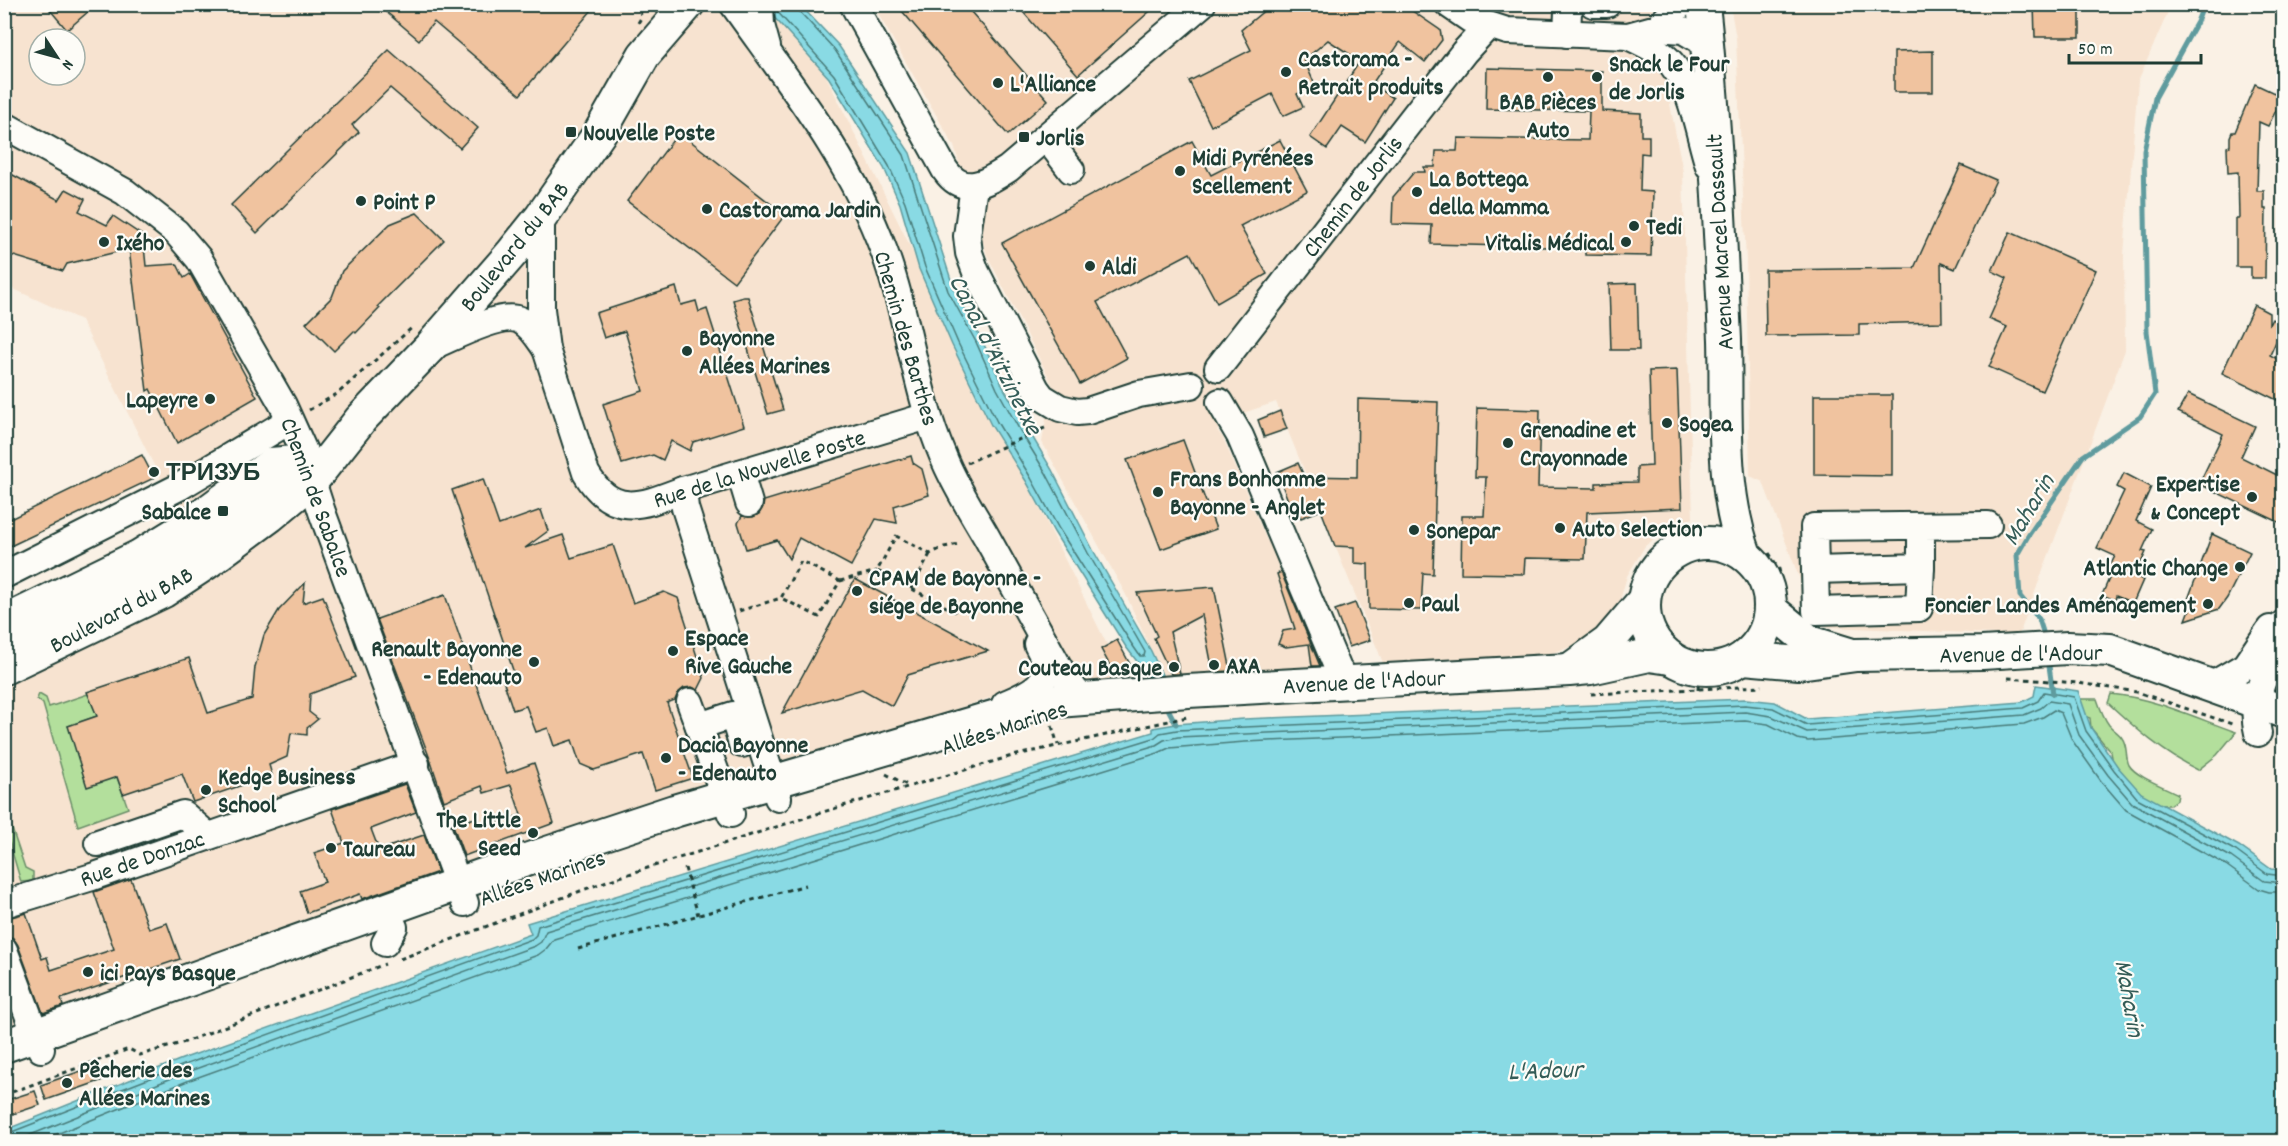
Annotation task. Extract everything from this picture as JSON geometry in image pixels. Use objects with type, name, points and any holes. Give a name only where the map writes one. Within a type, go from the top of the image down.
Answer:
[{"type":"main road","name":"Boulevard du BAB","points":[[4,668],[165,591],[270,516],[309,470],[361,419],[423,336],[512,254],[599,134],[645,29],[688,4]]},
{"type":"main road","name":"Avenue Marcel Dassault","points":[[1703,4],[1718,194],[1727,398],[1727,479],[1733,516],[1756,553]]},
{"type":"main road","name":"Boulevard du BAB","points":[[4,645],[146,576],[309,470]]},
{"type":"main road","name":"Avenue Marcel Dassault","points":[[1698,543],[1709,526],[1727,479]]},
{"type":"main road","points":[[1698,543],[1715,543],[1756,553],[1756,566],[1769,593],[1770,609],[1763,636],[1744,658],[1698,680],[1657,646],[1648,632],[1644,616],[1647,583],[1661,562],[1682,548],[1698,543]]},
{"type":"main road","points":[[1575,682],[1644,600]]},
{"type":"main road","name":"Avenue de l'Adour","points":[[1770,609],[1810,642],[1856,656]]},
{"type":"main road","name":"Avenue de l'Adour","points":[[1744,658],[1799,663],[1856,656],[2008,664],[2068,648],[2118,652],[2209,687],[2266,716]]},
{"type":"main road","name":"Avenue de l'Adour","points":[[1166,704],[1347,682],[1575,682],[1590,668],[1649,655],[1670,658]]},
{"type":"main road","name":"Allées Marines","points":[[775,789],[1048,717],[1082,700]]},
{"type":"main road","name":"Allées Marines","points":[[4,1062],[39,1042],[301,939],[462,894],[934,734],[1044,702],[1082,700],[1166,704]]},
{"type":"main road","name":"Allées Marines","points":[[4,1046],[39,1042],[392,948],[462,894]]},
{"type":"street","name":"Chemin des Barthes","points":[[733,4],[808,106],[873,225],[884,249],[900,298],[928,416],[950,472],[1067,682],[1082,700]]},
{"type":"street","name":"Chemin des Barthes","points":[[760,4],[761,25],[770,56]]},
{"type":"street","points":[[853,4],[945,170],[951,178],[960,183],[974,186],[991,180],[1008,169],[1202,4]]},
{"type":"street","points":[[1448,4],[1470,19],[1488,26],[1524,33],[1628,36],[1657,28],[1683,30],[1707,44]]},
{"type":"street","points":[[1567,34],[1568,11],[1572,4]]},
{"type":"street","points":[[1593,4],[1607,4]]},
{"type":"street","points":[[1657,28],[1681,4]]},
{"type":"street","name":"Chemin de Jorlis","points":[[1218,368],[1464,52],[1488,26]]},
{"type":"street","points":[[1628,36],[1656,50],[1676,68],[1689,98],[1718,194]]},
{"type":"street","name":"Chemin de Sabalce","points":[[4,126],[125,192],[176,232],[199,259],[237,322],[283,405],[309,470],[462,894]]},
{"type":"street","points":[[1046,137],[1071,170]]},
{"type":"street","points":[[974,186],[967,236],[969,253],[976,272],[1042,397],[1060,408],[1077,412],[1099,408],[1138,394],[1191,385]]},
{"type":"street","name":"Rue de la Nouvelle Poste","points":[[541,217],[541,309],[546,349],[579,456],[594,486],[604,495],[629,505],[644,504],[683,490],[928,416]]},
{"type":"street","name":"Rue de la Nouvelle Poste","points":[[423,336],[507,318],[520,320],[531,328],[546,349]]},
{"type":"street","points":[[1203,368],[1218,368],[1224,372],[1228,380],[1229,388],[1226,396],[1214,404],[1200,402],[1195,398],[1191,385],[1197,372],[1203,368]]},
{"type":"street","points":[[1220,402],[1240,436],[1338,669],[1347,682]]},
{"type":"street","points":[[4,575],[179,487],[289,421]]},
{"type":"street","name":"Boulevard du BAB","points":[[4,619],[137,554],[184,525],[271,461],[309,470]]},
{"type":"street","points":[[740,473],[749,503]]},
{"type":"street","points":[[683,490],[685,508],[775,789]]},
{"type":"street","points":[[1921,526],[1920,608],[1816,611],[1814,527],[1988,525]]},
{"type":"street","points":[[1815,570],[1921,567]]},
{"type":"street","name":"Chemin des Barthes","points":[[934,734],[1028,694],[1043,679],[1046,667],[1017,593]]},
{"type":"street","points":[[2209,687],[2245,666],[2283,614]]},
{"type":"street","points":[[2266,716],[2252,688],[2260,662],[2283,614]]},
{"type":"street","points":[[2266,716],[2265,672],[2277,646],[2283,623]]},
{"type":"street","points":[[690,702],[727,805]]},
{"type":"street","points":[[699,726],[733,715],[742,744]]},
{"type":"street","name":"Rue de Donzac","points":[[4,904],[165,852],[416,764]]},
{"type":"street","points":[[98,843],[183,814],[208,836]]},
{"type":"street","points":[[156,823],[165,852]]},
{"type":"street","points":[[4,951],[39,1042]]},
{"type":"path","points":[[640,4],[640,18],[645,29]]},
{"type":"path","points":[[289,421],[337,394],[423,336]]},
{"type":"path","points":[[991,451],[1043,429]]},
{"type":"path","points":[[877,571],[896,536],[930,554]]},
{"type":"path","points":[[912,588],[930,554],[958,543]]},
{"type":"path","points":[[1756,553],[1779,569]]},
{"type":"path","points":[[782,598],[801,561],[840,581],[877,571],[958,613]]},
{"type":"path","points":[[720,617],[782,598],[819,617],[840,581]]},
{"type":"path","points":[[2008,664],[2037,678],[2266,716]]},
{"type":"path","points":[[1575,682],[1698,680],[1762,686]]},
{"type":"path","points":[[4,1095],[129,1049],[140,1055],[185,1042],[392,948],[687,854],[1012,756],[1166,704]]},
{"type":"path","points":[[685,868],[698,915]]},
{"type":"path","points":[[578,949],[806,885]]},
{"type":"shaded area","points":[[5,5],[791,5],[1122,675],[1097,697],[1028,685],[310,925],[5,1040],[5,668],[184,525],[81,320],[5,285]]},
{"type":"shaded area","name":"Jorlis","points":[[873,5],[1651,5],[1683,172],[1693,518],[1665,531],[1645,546],[1627,576],[1619,604],[1591,635],[1570,647],[1543,656],[1384,665],[1276,402],[1243,413],[1217,430],[1223,438],[1267,541],[1276,538],[1329,667],[1164,679],[1126,595],[1042,442],[1052,384],[987,255],[954,146]]},
{"type":"shaded area","points":[[1730,5],[2171,5],[2138,81],[2124,255],[2125,350],[2019,635],[1829,627],[1816,622],[1763,482],[1750,476],[1746,262],[1736,38]]},
{"type":"green space","points":[[39,694],[46,698],[49,707],[88,694],[97,716],[68,726],[117,777],[128,808],[78,826],[43,704],[37,699]]},
{"type":"green space","points":[[2111,694],[2159,704],[2236,732],[2217,755],[2198,770],[2185,764],[2150,740],[2129,722],[2108,703]]},
{"type":"green space","points":[[2081,699],[2097,699],[2107,722],[2124,741],[2129,765],[2144,778],[2178,794],[2177,800],[2170,805],[2159,805],[2148,801],[2113,763],[2111,752],[2091,728],[2090,718],[2083,716]]},
{"type":"green space","points":[[4,805],[25,868],[33,872],[33,881],[21,882],[5,828]]},
{"type":"water","points":[[763,5],[800,5],[839,46],[910,153],[954,289],[982,340],[1003,387],[1052,470],[1164,679],[1149,677],[1126,647],[991,425],[952,345],[919,269],[900,204],[884,168],[829,78]]},
{"type":"water","name":"L'Adour","points":[[2036,685],[2078,691],[2091,728],[2118,767],[2141,793],[2239,846],[2271,869],[2283,870],[2283,1141],[5,1141],[5,1130],[182,1059],[531,934],[527,923],[1153,732],[1153,728],[1244,719],[1746,699],[1775,702],[1807,719],[2022,702],[2034,696]]},
{"type":"building","points":[[45,4],[97,4],[70,27],[64,27]]},
{"type":"building","points":[[377,4],[597,4],[520,95],[434,22],[419,40]]},
{"type":"building","name":"L'Alliance","points":[[896,4],[964,4],[1048,100],[1008,135]]},
{"type":"building","points":[[1016,4],[1158,4],[1078,75]]},
{"type":"building","points":[[1272,4],[1367,4],[1366,7],[1402,4],[1440,30],[1442,40],[1425,62],[1400,42],[1372,84],[1393,98],[1365,142],[1342,127],[1327,149],[1310,137],[1360,61],[1328,40],[1304,60],[1315,85],[1297,94],[1303,107],[1283,116],[1272,94],[1211,126],[1189,81],[1251,50],[1241,30]]},
{"type":"building","points":[[2034,4],[2080,4],[2080,37],[2035,37]]},
{"type":"building","points":[[389,50],[478,128],[460,148],[390,88],[352,125],[359,132],[257,233],[231,205]]},
{"type":"building","points":[[1933,51],[1933,92],[1894,92],[1894,52]]},
{"type":"building","points":[[1487,68],[1602,71],[1602,111],[1641,113],[1641,136],[1649,136],[1649,154],[1641,153],[1640,191],[1653,192],[1651,256],[1585,255],[1585,248],[1431,244],[1432,225],[1392,224],[1393,197],[1414,172],[1425,172],[1424,167],[1435,167],[1436,151],[1457,151],[1458,138],[1588,140],[1589,111],[1486,109]]},
{"type":"building","points":[[2255,84],[2283,97],[2268,126],[2259,122],[2257,191],[2264,191],[2264,209],[2266,209],[2265,278],[2251,278],[2251,267],[2236,267],[2236,218],[2239,218],[2238,172],[2228,173],[2227,147],[2230,146],[2230,137],[2232,132],[2235,132]]},
{"type":"building","points":[[679,132],[785,215],[734,282],[627,201]]},
{"type":"building","points":[[1280,140],[1307,191],[1240,226],[1267,274],[1217,303],[1190,253],[1097,302],[1127,358],[1080,384],[1002,243],[1192,141],[1211,175]]},
{"type":"building","points":[[1961,165],[1996,180],[1955,269],[1941,263],[1942,322],[1859,324],[1859,335],[1766,336],[1765,270],[1914,268]]},
{"type":"building","points":[[11,174],[59,200],[66,189],[85,199],[79,211],[107,225],[113,216],[143,236],[146,266],[177,264],[184,278],[190,274],[257,397],[177,443],[150,389],[147,391],[129,249],[67,264],[63,271],[4,253],[4,186]]},
{"type":"building","points":[[417,213],[444,240],[378,306],[380,308],[356,333],[354,331],[334,351],[306,323],[332,297],[342,271],[390,224]]},
{"type":"building","points":[[2010,232],[2096,270],[2042,391],[1989,367],[2007,327],[1989,319],[2007,278],[1992,271]]},
{"type":"building","points":[[1637,283],[1639,350],[1611,350],[1609,284]]},
{"type":"building","name":"Bayonne Allées Marines","points":[[676,287],[681,305],[696,301],[699,312],[707,309],[744,426],[693,442],[690,451],[671,441],[663,460],[653,455],[622,464],[603,404],[643,391],[625,331],[604,338],[596,313]]},
{"type":"building","points":[[748,297],[783,410],[768,414],[733,300]]},
{"type":"building","points":[[2254,305],[2269,313],[2269,325],[2272,319],[2283,326],[2270,355],[2283,362],[2283,403],[2222,373]]},
{"type":"building","points":[[1677,370],[1682,508],[1587,512],[1585,559],[1525,558],[1524,574],[1461,573],[1462,516],[1484,516],[1486,477],[1475,477],[1477,408],[1540,410],[1538,487],[1596,488],[1596,483],[1637,482],[1637,467],[1652,466],[1649,371]]},
{"type":"building","points":[[2188,394],[2255,426],[2241,457],[2283,478],[2283,524],[2199,484],[2223,434],[2178,412]]},
{"type":"building","points":[[1814,395],[1892,395],[1892,476],[1814,475]]},
{"type":"building","points":[[1358,399],[1438,402],[1433,574],[1423,573],[1421,610],[1369,609],[1368,564],[1354,563],[1354,547],[1335,546],[1321,510],[1301,518],[1294,502],[1289,503],[1277,472],[1298,463],[1304,476],[1357,477]]},
{"type":"building","points":[[1280,411],[1287,429],[1264,437],[1258,420]]},
{"type":"building","points":[[1183,440],[1216,529],[1161,549],[1127,460]]},
{"type":"building","points":[[142,455],[154,478],[4,549],[4,522]]},
{"type":"building","points":[[911,456],[913,463],[922,469],[929,495],[894,506],[897,523],[876,519],[851,566],[799,538],[789,559],[777,540],[746,549],[738,523],[742,516],[753,517],[759,514],[764,501]]},
{"type":"building","points":[[2124,473],[2151,487],[2136,521],[2152,529],[2142,551],[2146,552],[2135,576],[2143,580],[2133,603],[2116,596],[2115,600],[2102,595],[2111,574],[2107,572],[2115,556],[2097,548],[2124,491],[2117,487]]},
{"type":"building","points":[[483,479],[499,525],[541,510],[548,531],[525,548],[563,535],[571,558],[613,545],[633,603],[664,592],[678,598],[704,678],[698,690],[692,687],[684,688],[675,700],[667,703],[693,778],[655,790],[643,754],[594,770],[580,764],[572,740],[554,746],[548,728],[536,732],[526,706],[513,710],[503,680],[515,676],[452,490]]},
{"type":"building","points":[[2212,534],[2250,552],[2219,609],[2186,620],[2192,604],[2187,602]]},
{"type":"building","points":[[1281,572],[1320,666],[1312,666],[1309,644],[1286,647],[1278,644],[1283,631],[1295,629],[1277,574]]},
{"type":"building","points":[[855,579],[988,651],[908,675],[892,706],[862,689],[782,713]]},
{"type":"building","points":[[305,583],[303,603],[323,596],[355,677],[310,694],[309,712],[318,719],[307,728],[307,735],[291,733],[287,757],[269,765],[272,775],[193,802],[182,774],[123,794],[117,777],[87,787],[68,726],[97,716],[87,692],[189,658],[208,713],[252,699],[255,667],[264,635],[279,610]]},
{"type":"building","points":[[1214,587],[1231,671],[1213,672],[1202,615],[1170,632],[1180,674],[1171,674],[1137,593]]},
{"type":"building","points":[[445,595],[507,773],[534,763],[554,823],[464,856],[453,825],[478,817],[482,827],[521,815],[511,785],[484,793],[482,786],[444,801],[377,619]]},
{"type":"building","points":[[1355,603],[1370,640],[1349,647],[1335,610]]},
{"type":"building","points":[[1117,640],[1132,668],[1116,677],[1101,649]]},
{"type":"building","points":[[405,784],[416,812],[371,829],[379,850],[424,835],[438,872],[362,899],[360,894],[307,913],[300,891],[325,882],[314,853],[344,843],[332,809]]},
{"type":"building","points":[[131,879],[149,929],[167,923],[180,959],[61,999],[63,1006],[43,1013],[18,945],[13,938],[4,935],[4,919],[26,913],[42,959],[47,957],[51,970],[114,949],[94,892]]},
{"type":"building","points":[[98,1065],[103,1080],[46,1100],[41,1085]]},
{"type":"building","points":[[35,1091],[40,1105],[4,1117],[4,1101]]},
{"type":"waterway","name":"Maharin","points":[[2045,638],[2039,619],[2020,596],[2017,555],[2083,456],[2140,417],[2155,394],[2147,331],[2144,151],[2155,98],[2197,22],[2204,4]]},
{"type":"waterway","name":"Maharin","points":[[2048,659],[2053,694]]},
{"type":"waterway","name":"Canal d'Aitzinetxe","points":[[1165,703],[1176,724]]},
{"type":"place","name":"Castorama - Retrait produits","points":[[1286,72]]},
{"type":"place","name":"BAB Pièces Auto","points":[[1548,77]]},
{"type":"place","name":"Snack le Four de Jorlis","points":[[1597,77]]},
{"type":"place","name":"L'Alliance","points":[[998,83]]},
{"type":"place","name":"Nouvelle Poste","points":[[571,132]]},
{"type":"place","name":"Jorlis","points":[[1024,137]]},
{"type":"place","name":"Midi Pyrénées Scellement","points":[[1180,171]]},
{"type":"place","name":"La Bottega della Mamma","points":[[1417,192]]},
{"type":"place","name":"Point P","points":[[361,201]]},
{"type":"place","name":"Castorama Jardin","points":[[707,209]]},
{"type":"place","name":"Tedi","points":[[1634,226]]},
{"type":"place","name":"Ixého","points":[[104,242]]},
{"type":"place","name":"Vitalis Médical","points":[[1626,242]]},
{"type":"place","name":"Aldi","points":[[1090,266]]},
{"type":"place","name":"Bayonne Allées Marines","points":[[687,351]]},
{"type":"place","name":"Lapeyre","points":[[210,399]]},
{"type":"place","name":"Sogea","points":[[1667,423]]},
{"type":"place","name":"Grenadine et Crayonnade","points":[[1508,443]]},
{"type":"place","name":"ТРИЗУБ","points":[[154,472]]},
{"type":"place","name":"Frans Bonhomme Bayonne - Anglet","points":[[1158,492]]},
{"type":"place","name":"Expertise & Concept","points":[[2252,497]]},
{"type":"place","name":"Sabalce","points":[[223,511]]},
{"type":"place","name":"Auto Selection","points":[[1560,528]]},
{"type":"place","name":"Sonepar","points":[[1414,530]]},
{"type":"place","name":"Atlantic Change","points":[[2240,567]]},
{"type":"place","name":"CPAM de Bayonne - siége de Bayonne","points":[[857,591]]},
{"type":"place","name":"Paul","points":[[1409,603]]},
{"type":"place","name":"Foncier Landes Aménagement","points":[[2208,604]]},
{"type":"place","name":"Espace Rive Gauche","points":[[673,651]]},
{"type":"place","name":"Renault Bayonne - Edenauto","points":[[534,662]]},
{"type":"place","name":"AXA","points":[[1214,665]]},
{"type":"place","name":"Couteau Basque","points":[[1174,667]]},
{"type":"place","name":"Dacia Bayonne - Edenauto","points":[[666,758]]},
{"type":"place","name":"Kedge Business School","points":[[206,790]]},
{"type":"place","name":"The Little Seed","points":[[533,833]]},
{"type":"place","name":"Taureau","points":[[331,848]]},
{"type":"place","name":"ici Pays Basque","points":[[88,972]]},
{"type":"place","name":"Pêcherie des Allées Marines","points":[[67,1083]]}]
